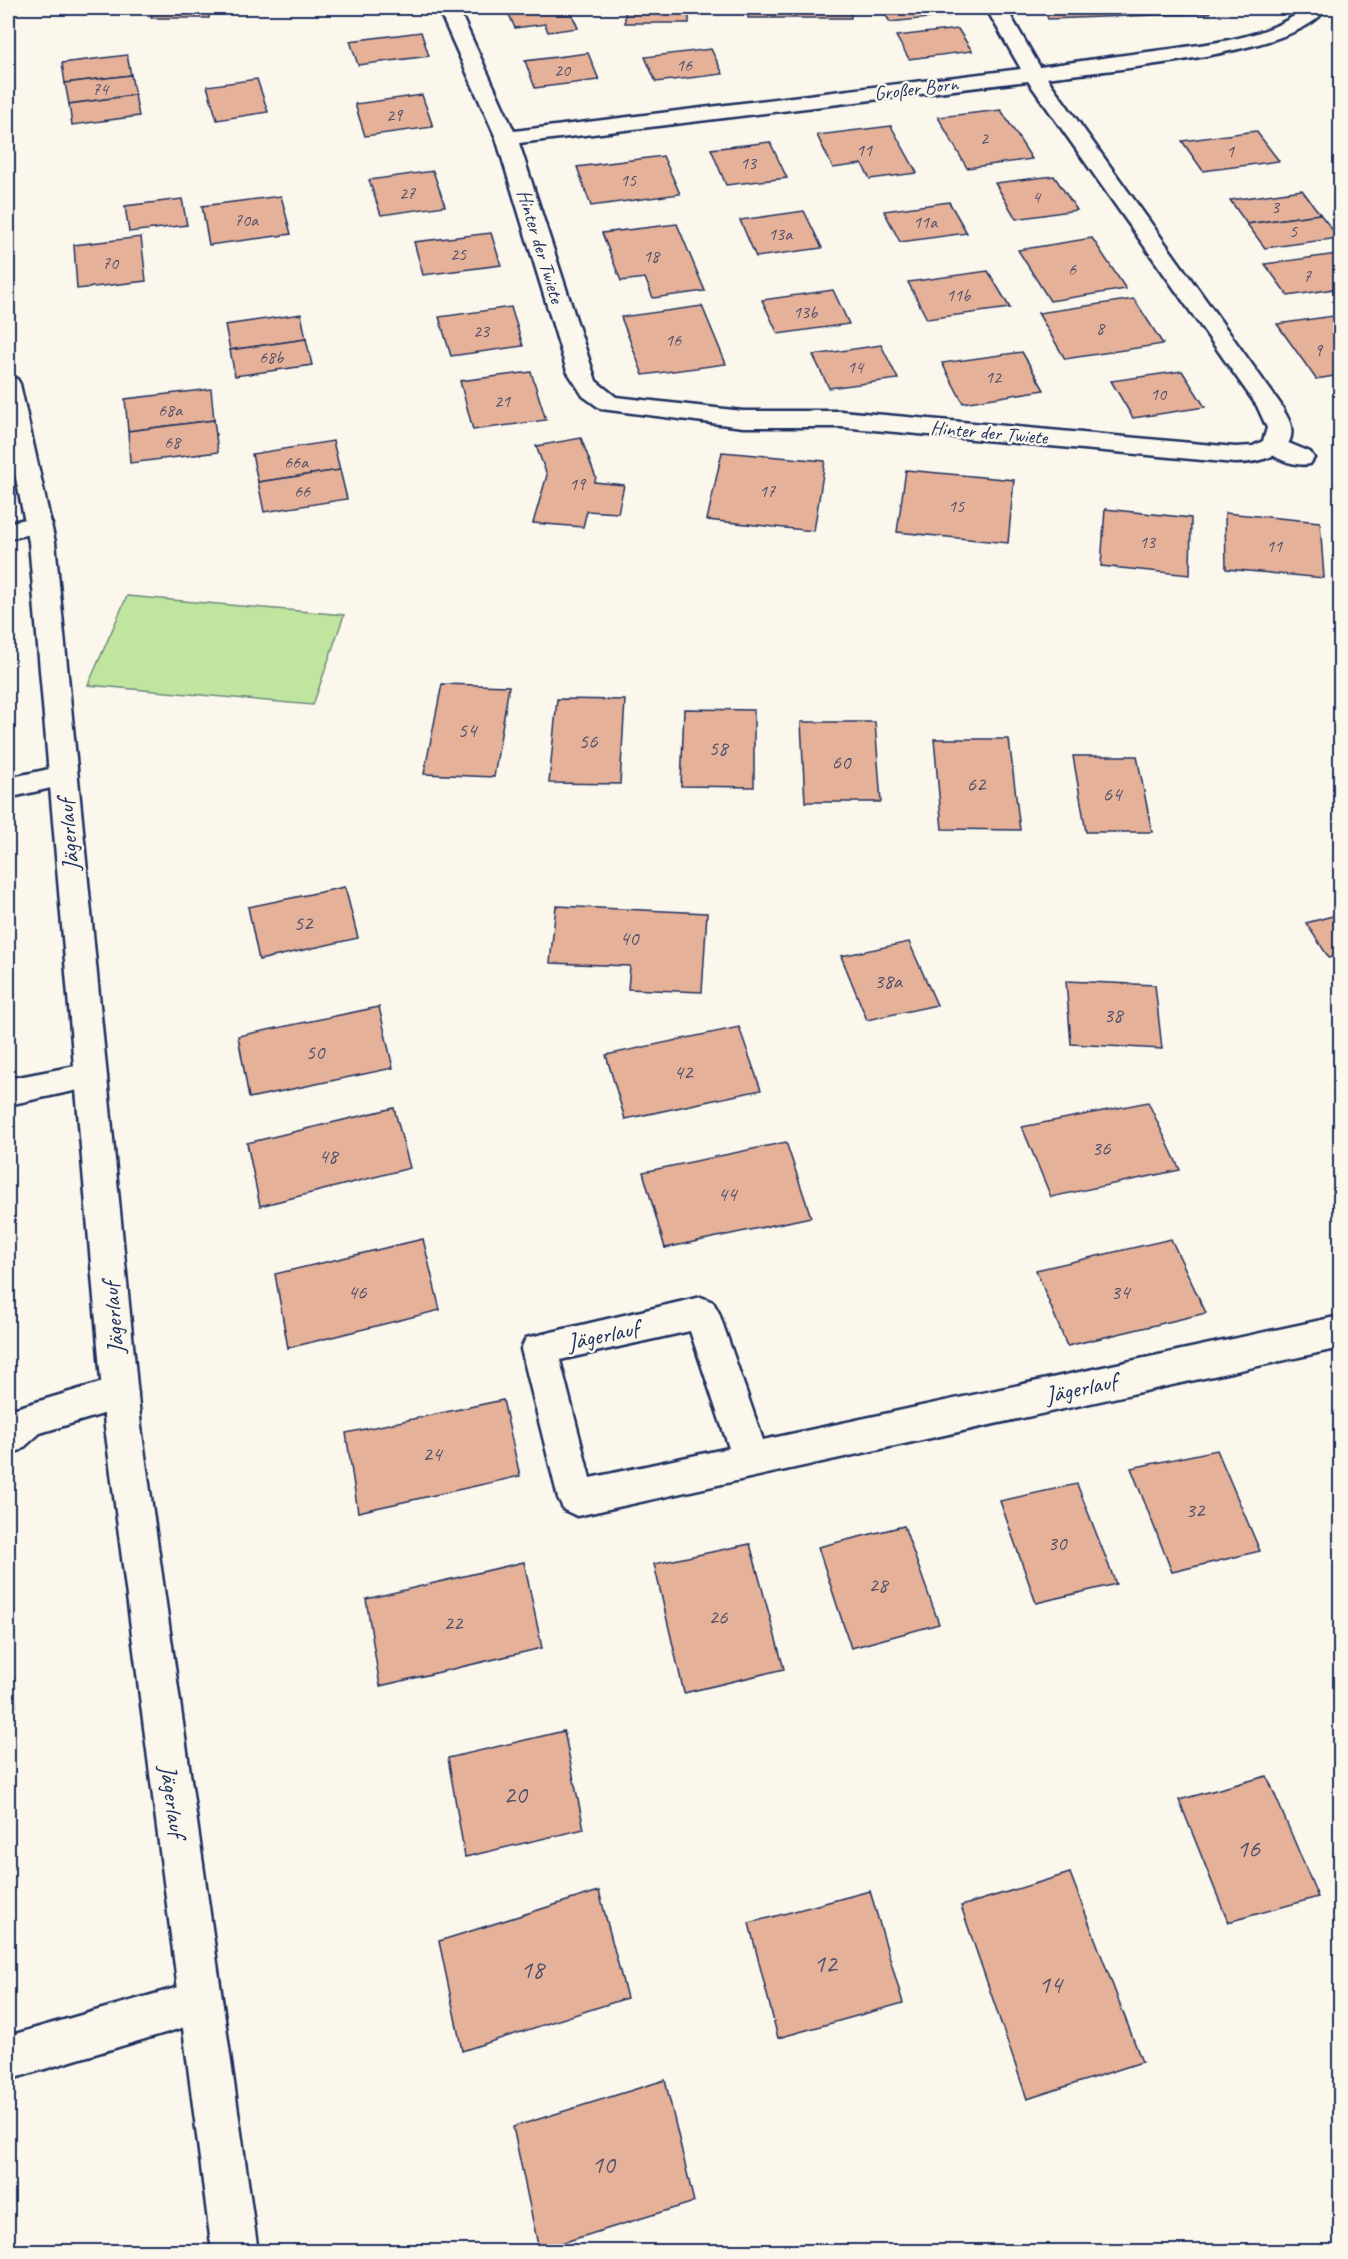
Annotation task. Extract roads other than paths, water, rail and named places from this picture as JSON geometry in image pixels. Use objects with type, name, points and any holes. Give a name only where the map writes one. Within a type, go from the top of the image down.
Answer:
[{"type":"street","name":"Hinter der Twiete","points":[[448,8],[507,138],[585,387],[610,404],[743,419],[841,419],[1235,455],[1255,454],[1274,445]]},
{"type":"street","points":[[996,8],[1046,94],[1269,405],[1279,428],[1274,445],[1301,458]]},
{"type":"street","name":"Großer Born","points":[[507,138],[1034,74],[1243,43],[1302,20],[1316,8]]},
{"type":"street","name":"Jägerlauf","points":[[8,384],[23,527],[63,776],[123,1427],[235,2252]]},
{"type":"street","points":[[8,788],[63,776]]},
{"type":"street","points":[[8,1092],[91,1076]]},
{"type":"street","name":"Jägerlauf","points":[[752,1459],[701,1313],[539,1349],[577,1498],[1341,1332]]},
{"type":"street","points":[[8,1438],[29,1420],[120,1393]]},
{"type":"street","points":[[8,2058],[201,2002]]}]
